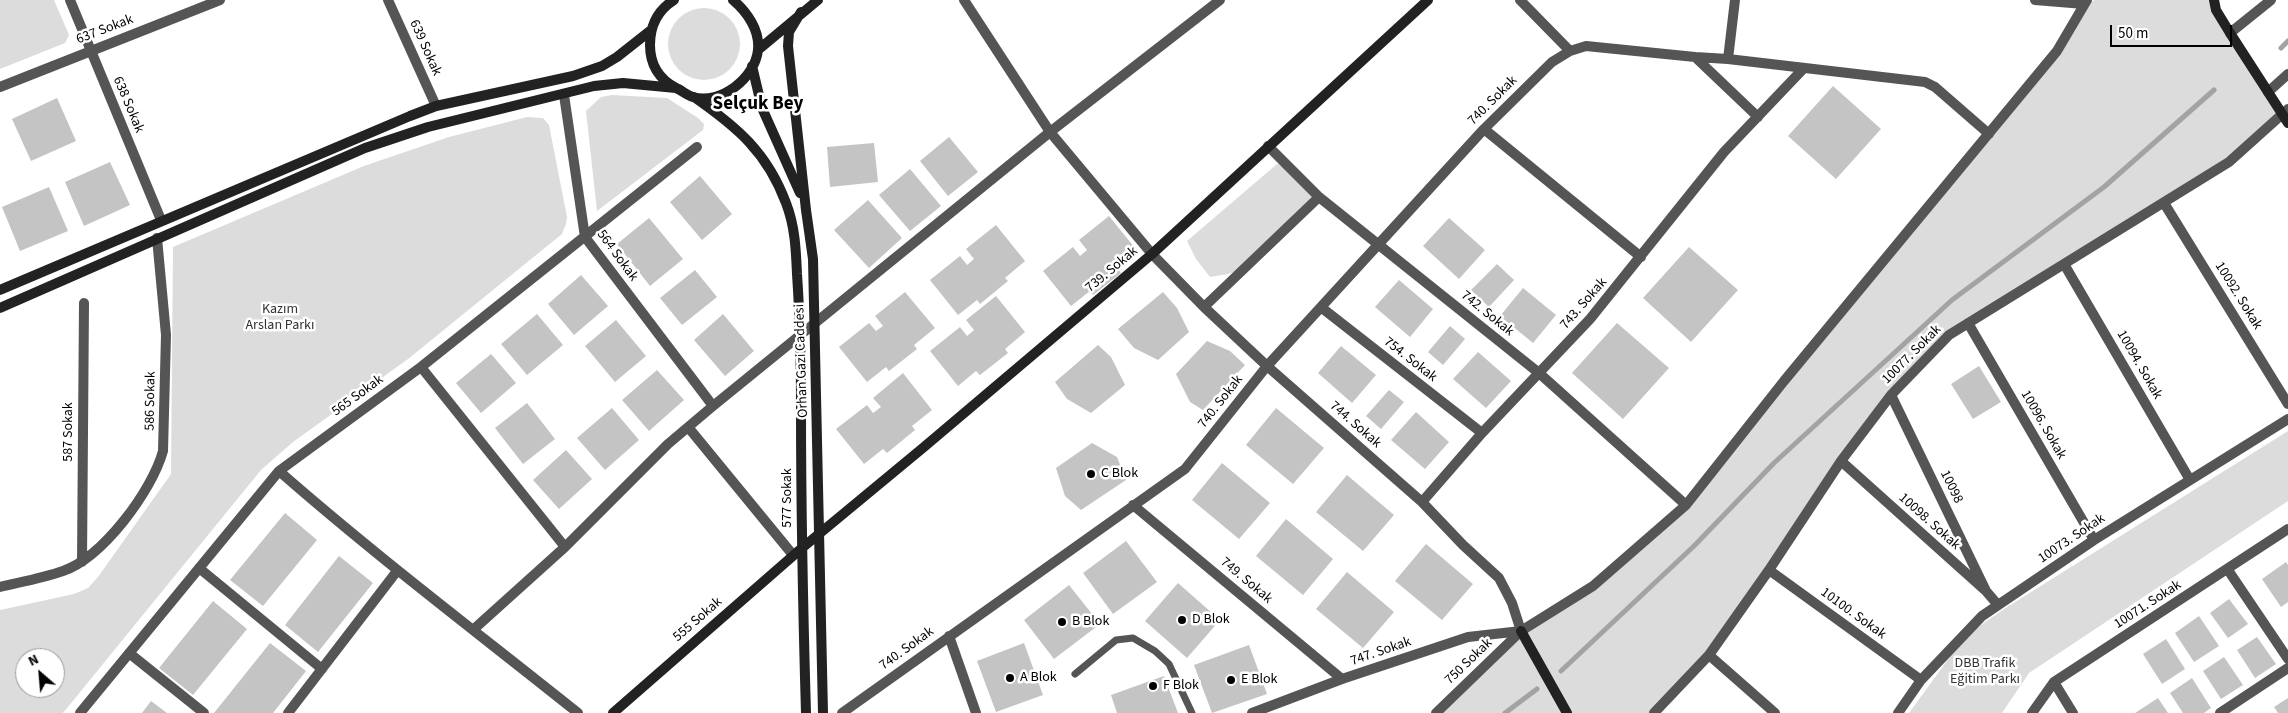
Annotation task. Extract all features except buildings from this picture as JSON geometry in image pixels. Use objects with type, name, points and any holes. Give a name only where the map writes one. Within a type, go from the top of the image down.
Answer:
[{"type":"street","name":"638 Sokak","points":[[70,0],[161,220]]},
{"type":"street","name":"637 Sokak","points":[[0,87],[220,0]]},
{"type":"street","name":"639 Sokak","points":[[388,0],[436,106]]},
{"type":"street","points":[[674,0],[667,4],[656,18],[650,31],[650,51],[654,67],[664,81],[676,88]]},
{"type":"street","points":[[694,97],[710,97],[727,92],[742,81],[752,66],[758,50],[755,30],[747,13],[734,0]]},
{"type":"street","points":[[758,50],[801,12],[818,0]]},
{"type":"street","name":"744. Sokak","points":[[964,0],[1050,132],[1152,254],[1204,307],[1267,366],[1422,502],[1463,545],[1499,578],[1512,603],[1521,632]]},
{"type":"street","points":[[474,629],[565,547],[668,444],[688,427],[1050,132],[1220,0]]},
{"type":"street","name":"739. Sokak","points":[[802,548],[932,441],[1152,254],[1428,0]]},
{"type":"street","points":[[1520,0],[1570,51],[1586,46],[1728,59],[1925,82],[1935,87],[1989,134]]},
{"type":"street","points":[[1728,59],[1735,0]]},
{"type":"street","points":[[2035,0],[2085,2]]},
{"type":"street","points":[[2214,0],[2216,10],[2230,33],[2268,92],[2286,115]]},
{"type":"street","points":[[2230,33],[2272,0]]},
{"type":"street","name":"750 Sokak","points":[[1436,713],[1521,632],[1592,586],[1686,505],[1784,381],[2057,52],[2085,2]]},
{"type":"street","name":"Orhan Gazi Caddesi","points":[[801,12],[789,32],[788,46],[813,259],[823,713]]},
{"type":"street","points":[[0,290],[361,135],[436,106],[573,76],[602,66],[618,57],[650,31]]},
{"type":"street","name":"740. Sokak","points":[[842,713],[1185,469],[1267,366],[1484,129],[1552,62],[1570,51]]},
{"type":"street","points":[[1695,57],[1758,117]]},
{"type":"street","points":[[752,66],[762,108],[795,180],[806,210]]},
{"type":"street","name":"743. Sokak","points":[[1422,502],[1482,433],[1590,319],[1724,152],[1804,68]]},
{"type":"street","points":[[2268,92],[2288,74]]},
{"type":"street","points":[[0,308],[365,148],[428,126],[564,95],[594,86],[623,83],[676,88]]},
{"type":"street","name":"577 Sokak","points":[[676,88],[694,97],[729,122],[750,143],[772,171],[791,216],[801,334],[802,548],[806,713]]},
{"type":"street","name":"564 Sokak","points":[[564,95],[584,237],[713,406]]},
{"type":"street","name":"10077. Sokak","points":[[1654,713],[1708,655],[1769,570],[1841,461],[1891,395],[1949,335],[2229,162],[2286,115]]},
{"type":"street","points":[[1484,129],[1641,257]]},
{"type":"street","name":"742. Sokak","points":[[1268,146],[1318,197],[1539,373],[1686,505]]},
{"type":"street","name":"565 Sokak","points":[[80,713],[279,471],[421,367],[697,147]]},
{"type":"street","points":[[1204,307],[1318,197]]},
{"type":"street","name":"10092. Sokak","points":[[2164,203],[2288,404]]},
{"type":"street","name":"586 Sokak","points":[[0,586],[64,571],[82,562],[104,546],[154,476],[163,452],[166,334],[157,238]]},
{"type":"street","name":"10094. Sokak","points":[[2064,264],[2190,480]]},
{"type":"street","name":"587 Sokak","points":[[82,562],[84,303]]},
{"type":"street","name":"754. Sokak","points":[[1322,308],[1482,433]]},
{"type":"street","name":"10096. Sokak","points":[[1968,323],[2094,540]]},
{"type":"street","points":[[421,367],[565,547]]},
{"type":"street","name":"10098","points":[[1891,395],[1986,591]]},
{"type":"street","name":"10073. Sokak","points":[[1898,713],[1921,680],[1982,616],[2094,540],[2288,419]]},
{"type":"street","points":[[688,427],[793,555]]},
{"type":"street","name":"10098. Sokak","points":[[1841,461],[1986,591],[1998,605]]},
{"type":"street","points":[[279,471],[397,571],[474,629],[578,713]]},
{"type":"street","name":"749. Sokak","points":[[1133,505],[1342,679]]},
{"type":"street","name":"10071. Sokak","points":[[2032,713],[2054,682],[2288,529]]},
{"type":"street","name":"555 Sokak","points":[[613,713],[802,548]]},
{"type":"street","points":[[199,568],[322,668]]},
{"type":"street","name":"10100. Sokak","points":[[1769,570],[1921,680]]},
{"type":"street","points":[[2228,570],[2288,659]]},
{"type":"street","points":[[288,713],[397,571]]},
{"type":"street","points":[[1521,632],[1567,713]]},
{"type":"street","name":"747. Sokak","points":[[1252,713],[1342,679],[1468,637],[1521,632]]},
{"type":"street","points":[[949,636],[976,713]]},
{"type":"street","points":[[129,653],[204,713]]},
{"type":"street","points":[[1708,655],[1775,713]]},
{"type":"street","points":[[2220,713],[2288,668]]},
{"type":"street","points":[[2054,682],[2073,713]]},
{"type":"lane","points":[[1074,674],[1116,640],[1133,638],[1155,651],[1169,664],[1192,713]]},
{"type":"green space","points":[[0,0],[54,0],[69,35],[65,43],[0,69]]},
{"type":"green space","points":[[2095,0],[2214,0],[2282,114],[2229,162],[1949,335],[1891,395],[1709,655],[1654,713],[1436,713],[1521,631],[1593,586],[1686,505],[2057,51],[2084,4]]},
{"type":"green space","points":[[711,8],[730,18],[738,30],[740,44],[738,58],[730,70],[718,78],[697,80],[678,70],[670,58],[668,37],[678,18],[690,10]]},
{"type":"green space","points":[[612,95],[667,98],[704,124],[703,130],[597,211],[586,111],[601,97]]},
{"type":"green space","name":"Kazım Arslan Parkı","points":[[527,117],[543,118],[549,125],[567,217],[566,224],[562,234],[408,359],[293,442],[261,470],[63,713],[0,713],[0,610],[74,594],[88,588],[98,577],[171,474],[173,247],[364,166],[449,137]]},
{"type":"green space","points":[[1277,164],[1287,165],[1313,196],[1245,268],[1228,274],[1210,277],[1196,259],[1187,241]]},
{"type":"green space","name":"DBB Trafik Eğitim Parkı","points":[[2288,431],[2288,501],[2029,673],[2002,713],[1909,713],[1965,636],[2004,609]]},
{"type":"waterway","points":[[2281,48],[2288,41]]},
{"type":"waterway","points":[[1561,671],[1694,546],[1774,463],[1952,300],[2104,187],[2214,90]]},
{"type":"waterway","points":[[1505,713],[1537,689]]},
{"type":"place","name":"C Blok","points":[[1091,474]]},
{"type":"place","name":"D Blok","points":[[1182,620]]},
{"type":"place","name":"B Blok","points":[[1062,622]]},
{"type":"place","name":"A Blok","points":[[1010,678]]},
{"type":"place","name":"E Blok","points":[[1231,680]]},
{"type":"place","name":"F Blok","points":[[1153,686]]},
{"type":"district","name":"Selçuk Bey","points":[[758,105]]}]
